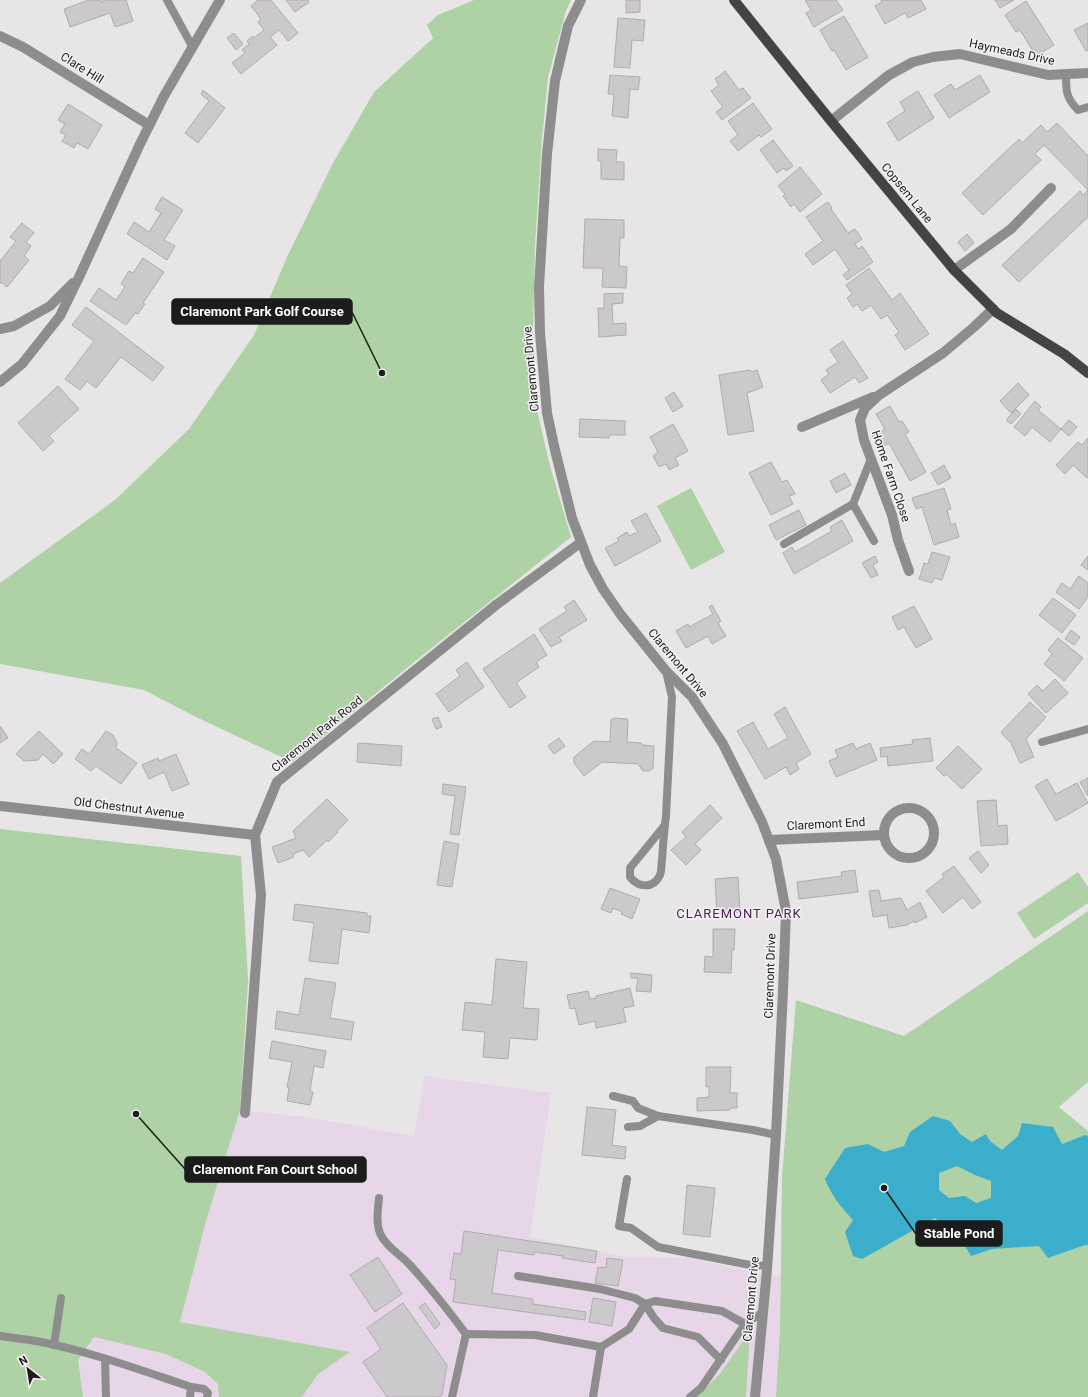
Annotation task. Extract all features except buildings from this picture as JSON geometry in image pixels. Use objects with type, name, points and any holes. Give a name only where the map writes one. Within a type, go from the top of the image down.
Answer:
[{"type":"main road","name":"Copsem Lane","points":[[734,0],[831,121],[954,270],[997,313],[1064,354],[1088,373]]},
{"type":"street","points":[[0,382],[22,364],[60,316],[149,125],[192,46],[220,0]]},
{"type":"street","name":"Claremont Drive","points":[[581,0],[568,26],[555,81],[547,154],[539,287],[540,333],[547,413],[563,483],[580,543],[590,565],[603,589],[621,615],[666,670],[692,697],[724,744],[762,822],[769,840],[776,859],[786,911],[776,1135],[767,1266],[755,1397]]},
{"type":"street","name":"Clare Hill","points":[[0,36],[23,47],[149,125]]},
{"type":"street","name":"Haymeads Drive","points":[[831,121],[889,75],[913,62],[933,57],[960,54],[1048,75],[1088,73]]},
{"type":"street","points":[[954,270],[1011,229],[1051,188]]},
{"type":"street","points":[[0,329],[14,326],[50,306],[80,275]]},
{"type":"street","name":"Home Farm Close","points":[[910,571],[898,540],[892,515],[864,440],[860,420],[865,408],[879,395],[943,353],[993,309]]},
{"type":"street","name":"Home Farm Close","points":[[802,427],[879,395]]},
{"type":"street","name":"Claremont Park Road","points":[[245,1113],[261,895],[255,835],[277,782],[496,605],[580,543]]},
{"type":"street","name":"Old Chestnut Avenue","points":[[0,806],[255,835]]},
{"type":"street","points":[[906,809],[917,810],[924,813],[933,826],[934,834],[933,841],[925,852],[919,857],[911,858],[900,857],[890,850],[885,842],[884,835],[885,825],[892,815],[899,810],[906,809]]},
{"type":"street","name":"Claremont End","points":[[769,840],[884,835]]},
{"type":"lane","points":[[167,0],[192,46]]},
{"type":"lane","points":[[1066,75],[1066,89],[1071,102],[1078,110],[1088,107]]},
{"type":"lane","points":[[784,544],[853,504],[871,459]]},
{"type":"lane","points":[[853,504],[874,541]]},
{"type":"lane","points":[[665,825],[630,868],[630,877],[635,883],[641,886],[647,886],[655,881],[660,875],[665,825],[672,697],[666,670]]},
{"type":"lane","points":[[1042,742],[1088,729]]},
{"type":"lane","points":[[613,1096],[633,1101],[638,1108],[658,1116],[753,1130],[776,1135]]},
{"type":"lane","points":[[628,1127],[640,1126],[658,1116]]},
{"type":"lane","points":[[627,1179],[619,1226],[631,1228],[658,1247],[750,1265],[767,1266]]},
{"type":"lane","points":[[379,1198],[377,1221],[381,1236],[394,1251],[409,1263],[466,1334]]},
{"type":"lane","points":[[518,1276],[600,1289],[635,1298],[645,1304],[663,1328],[698,1338],[721,1360]]},
{"type":"lane","points":[[54,1345],[61,1298]]},
{"type":"lane","points":[[466,1334],[535,1335],[601,1347],[629,1329],[645,1304],[655,1301],[722,1311],[745,1324]]},
{"type":"lane","points":[[690,1397],[701,1388],[745,1324],[763,1312]]},
{"type":"lane","points":[[452,1397],[466,1334]]},
{"type":"lane","points":[[0,1336],[54,1345],[105,1359],[191,1387],[204,1389],[208,1393],[207,1397]]},
{"type":"lane","points":[[593,1397],[601,1347]]},
{"type":"lane","points":[[105,1359],[106,1397]]},
{"type":"lane","points":[[190,1397],[191,1387]]},
{"type":"shaded area","points":[[0,829],[241,856],[248,980],[241,1110],[304,1117],[414,1136],[425,1076],[551,1093],[530,1237],[625,1257],[688,1258],[759,1273],[781,1276],[780,1331],[1088,1397],[0,1397]]},
{"type":"green space","points":[[474,0],[571,0],[566,11],[548,77],[542,139],[535,246],[533,330],[537,410],[550,466],[571,537],[292,762],[196,717],[144,690],[0,664],[0,583],[115,500],[189,429],[254,335],[287,257],[333,163],[374,92],[433,38],[427,25],[438,15]]},
{"type":"green space","points":[[691,488],[725,552],[691,570],[657,506]]},
{"type":"green space","points":[[0,829],[241,856],[248,980],[240,1110],[206,1221],[180,1322],[350,1352],[318,1374],[302,1397],[219,1397],[218,1384],[205,1372],[166,1354],[94,1337],[78,1360],[83,1397],[0,1397]]},
{"type":"green space","points":[[1078,872],[1088,887],[1088,903],[1034,939],[1017,913]]},
{"type":"green space","points":[[1088,911],[1088,1082],[1059,1107],[1088,1131],[1088,1397],[776,1397],[780,1331],[782,1177],[796,1000],[904,1036]]},
{"type":"green space","points":[[750,1331],[746,1397],[696,1397],[720,1374]]},
{"type":"water","points":[[933,1116],[950,1121],[960,1134],[972,1142],[986,1134],[990,1141],[1002,1150],[1018,1136],[1022,1123],[1053,1127],[1062,1144],[1085,1135],[1088,1136],[1088,1245],[1048,1258],[1039,1246],[992,1249],[971,1256],[962,1241],[935,1218],[862,1259],[853,1256],[845,1232],[853,1220],[837,1201],[825,1179],[845,1148],[868,1144],[884,1152],[904,1146],[910,1132]],"holes":[[[957,1166],[991,1181],[991,1198],[976,1203],[965,1196],[949,1198],[939,1190],[939,1173]]]},
{"type":"place","name":"Claremont Park Golf Course","points":[[382,373]]},
{"type":"place","name":"Claremont Fan Court School","points":[[136,1114]]},
{"type":"place","name":"Stable Pond","points":[[884,1188]]},
{"type":"district","name":"CLAREMONT PARK","points":[[739,913]]}]
